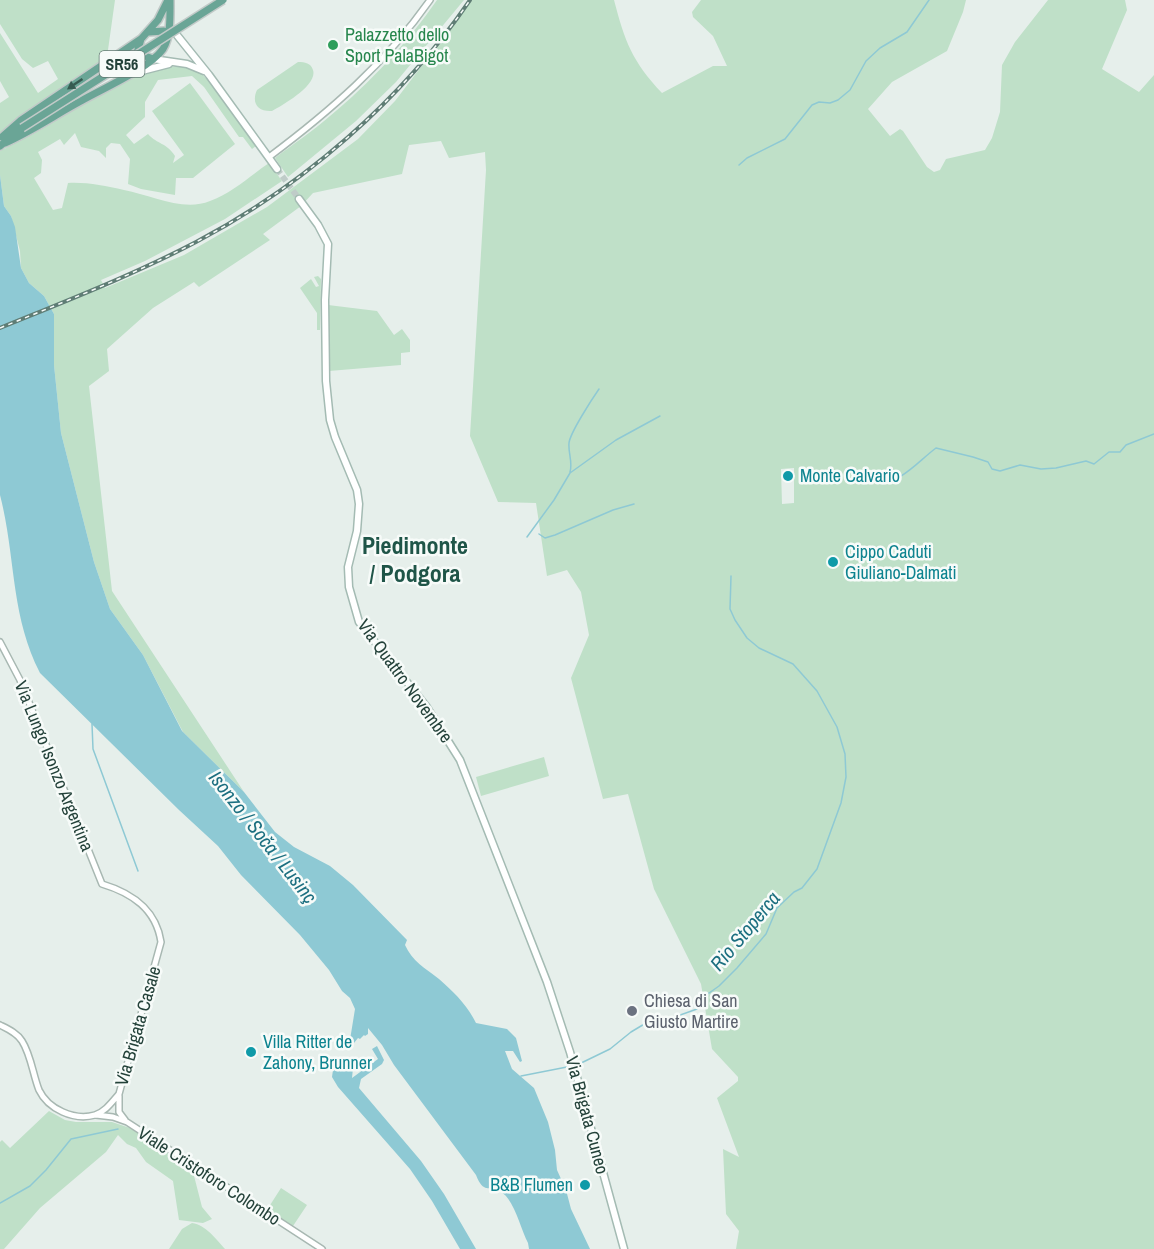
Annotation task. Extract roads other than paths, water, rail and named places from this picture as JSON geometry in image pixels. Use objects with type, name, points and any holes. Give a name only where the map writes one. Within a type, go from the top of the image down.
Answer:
[{"type":"main road","points":[[2,141],[30,132],[153,59],[163,49],[169,34],[169,0]]},
{"type":"main road","points":[[2,141],[20,121],[141,39],[149,32],[169,0]]},
{"type":"main road","name":"SR56","points":[[2,141],[223,0]]},
{"type":"main road","points":[[168,24],[209,75],[277,169]]},
{"type":"main road","points":[[149,32],[164,31],[179,39]]},
{"type":"main road","points":[[141,39],[137,53],[153,59],[187,64],[209,75]]},
{"type":"main road","points":[[130,74],[172,63]]},
{"type":"main road","name":"Via Quattro Novembre","points":[[299,199],[318,225],[328,244],[324,320],[326,381],[330,420],[357,490],[359,504],[357,531],[348,567],[349,587],[359,622],[426,706],[454,749],[547,982]]},
{"type":"main road","name":"Via Brigata Cuneo","points":[[547,982],[574,1066],[624,1249]]},
{"type":"street","points":[[269,158],[319,119],[358,84],[397,42],[430,0]]},
{"type":"street","name":"Via Lungo Isonzo Argentina","points":[[0,635],[2,645],[20,680],[102,884]]},
{"type":"street","name":"Via Brigata Casale","points":[[95,1115],[108,1107],[119,1094],[161,942],[157,925],[139,901],[122,890],[102,884]]},
{"type":"street","points":[[0,1025],[12,1031],[22,1041],[40,1091],[50,1104],[68,1114],[95,1115]]},
{"type":"street","name":"Viale Cristoforo Colombo","points":[[119,1094],[118,1112],[127,1122]]},
{"type":"street","name":"Viale Cristoforo Colombo","points":[[95,1115],[113,1117],[127,1122],[322,1249]]},
{"type":"water","name":"Isonzo / Soča / Lusinç","points":[[0,175],[4,206],[15,227],[21,268],[29,283],[44,296],[54,314],[54,365],[61,433],[94,562],[110,609],[143,655],[182,731],[244,792],[275,832],[294,847],[330,866],[353,885],[407,940],[405,945],[415,960],[460,999],[476,1023],[507,1029],[516,1038],[522,1061],[520,1062],[513,1051],[505,1051],[512,1069],[534,1088],[548,1122],[557,1170],[571,1209],[590,1249],[529,1249],[510,1201],[501,1192],[481,1185],[368,1028],[368,1034],[358,1038],[354,1043],[352,1040],[352,1046],[349,1046],[355,1009],[350,998],[342,991],[329,970],[300,935],[241,875],[218,846],[40,673],[30,651],[18,607],[0,495]]},
{"type":"water","points":[[377,1046],[384,1060],[382,1064],[361,1079],[359,1088],[421,1161],[444,1194],[476,1249],[460,1249],[410,1169],[338,1087],[332,1077],[333,1070],[347,1059],[353,1068],[352,1078],[378,1059],[372,1049]]},
{"type":"waterway","points":[[739,165],[747,158],[785,139],[812,105],[838,100],[850,90],[866,61],[880,48],[907,32],[929,0]]},
{"type":"waterway","points":[[570,472],[570,438],[599,389]]},
{"type":"waterway","points":[[527,537],[570,473],[616,440],[660,416]]},
{"type":"waterway","points":[[856,473],[865,480],[889,481],[905,473],[936,448],[988,462],[992,469],[1000,471],[1020,465],[1041,469],[1086,461],[1094,464],[1109,452],[1120,452],[1126,445],[1154,434]]},
{"type":"waterway","points":[[539,534],[545,538],[555,535],[613,510],[634,504]]},
{"type":"waterway","name":"Rio Stoperca","points":[[577,1065],[610,1049],[651,1020],[669,1019],[697,1009],[702,998],[719,986],[766,934],[777,908],[794,892],[802,888],[817,869],[841,803],[846,777],[845,754],[837,727],[817,691],[793,664],[759,648],[747,638],[730,609],[731,576]]},
{"type":"waterway","points":[[92,724],[93,749],[138,871]]},
{"type":"waterway","name":"Rio Stoperca","points":[[521,1076],[572,1066]]},
{"type":"waterway","points":[[0,1203],[30,1186],[71,1139],[118,1129]]},
{"type":"tunnel","points":[[277,169],[299,199]]},
{"type":"railway","points":[[0,328],[148,266],[196,242],[275,194],[348,138],[381,106],[443,37],[470,0]]},
{"type":"place","name":"Palazzetto dello Sport PalaBigot","points":[[333,45]]},
{"type":"place","name":"Monte Calvario","points":[[788,476]]},
{"type":"place","name":"Cippo Caduti Giuliano-Dalmati","points":[[833,562]]},
{"type":"place","name":"Chiesa di San Giusto Martire","points":[[632,1011]]},
{"type":"place","name":"Villa Ritter de Zahony, Brunner","points":[[251,1052]]},
{"type":"place","name":"B&B Flumen","points":[[585,1185]]},
{"type":"district","name":"Piedimonte / Podgora","points":[[415,560]]}]
